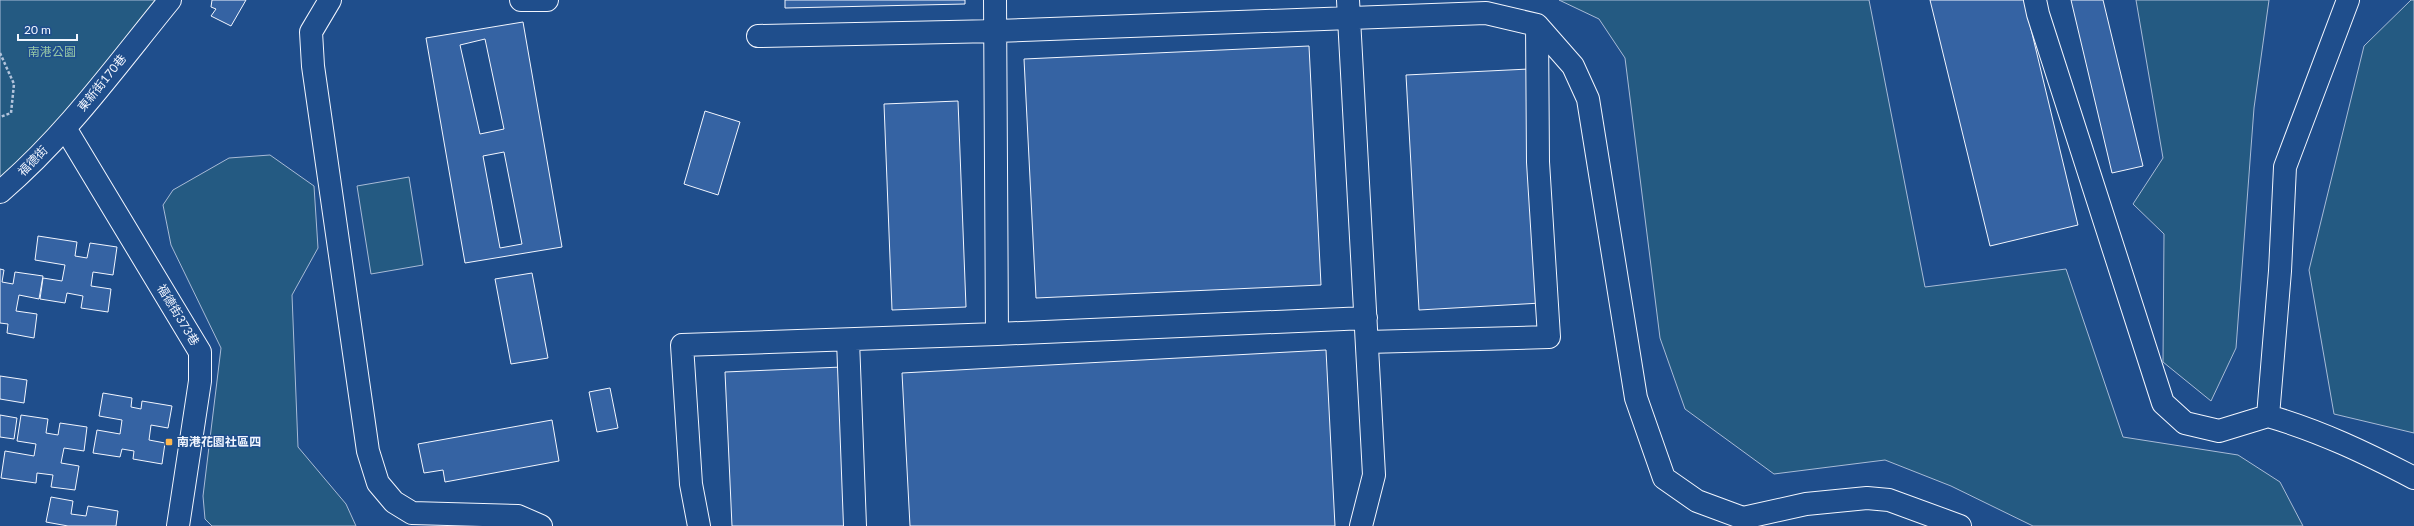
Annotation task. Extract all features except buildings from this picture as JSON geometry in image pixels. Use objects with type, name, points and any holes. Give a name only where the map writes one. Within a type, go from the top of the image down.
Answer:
[{"type":"street","name":"東新街170巷","points":[[65,128],[170,0]]},
{"type":"street","points":[[330,0],[312,32],[313,66],[368,452],[378,483],[394,502],[412,514],[518,516],[541,526]]},
{"type":"street","points":[[521,0],[547,0]]},
{"type":"street","points":[[995,0],[997,334]]},
{"type":"street","points":[[2035,0],[2038,14],[2163,403],[2186,423],[2219,431],[2268,416],[2304,426],[2351,445],[2414,478]]},
{"type":"street","points":[[2268,416],[2280,271],[2285,167],[2348,0]]},
{"type":"street","points":[[1348,9],[1374,475],[1361,526]]},
{"type":"street","points":[[758,36],[996,32],[1348,9],[1486,13],[1537,25],[1573,66],[1588,99],[1636,398],[1664,478],[1697,501],[1743,518],[1806,504],[1867,498],[1889,500],[1960,526]]},
{"type":"street","points":[[1367,342],[1549,337],[1538,162],[1537,25]]},
{"type":"street","name":"福德街","points":[[0,192],[24,172],[65,128]]},
{"type":"street","name":"福德街373巷","points":[[65,128],[200,352],[200,381],[178,526]]},
{"type":"street","points":[[699,526],[691,484],[682,345],[848,340],[1366,318]]},
{"type":"street","points":[[848,340],[855,526]]},
{"type":"path","points":[[0,52],[14,84],[11,113],[0,117]]},
{"type":"green space","name":"南港公園","points":[[0,0],[161,0],[0,187]]},
{"type":"green space","points":[[1559,0],[1869,0],[1925,287],[2066,269],[2123,437],[2238,455],[2280,482],[2303,526],[2033,526],[1951,486],[1885,460],[1774,474],[1685,409],[1660,338],[1625,58],[1599,19]]},
{"type":"green space","points":[[2136,0],[2269,0],[2254,108],[2236,348],[2211,401],[2163,362],[2164,234],[2133,204],[2163,158]]},
{"type":"green space","points":[[2411,0],[2414,0],[2414,433],[2334,414],[2309,270],[2364,46]]},
{"type":"green space","points":[[270,155],[314,186],[318,248],[292,295],[298,447],[346,504],[356,526],[212,526],[205,519],[203,496],[221,348],[171,245],[163,205],[173,190],[229,158]]},
{"type":"green space","points":[[409,177],[423,265],[371,274],[357,186]]},
{"type":"place","name":"南港花園社區四","points":[[169,442]]}]
